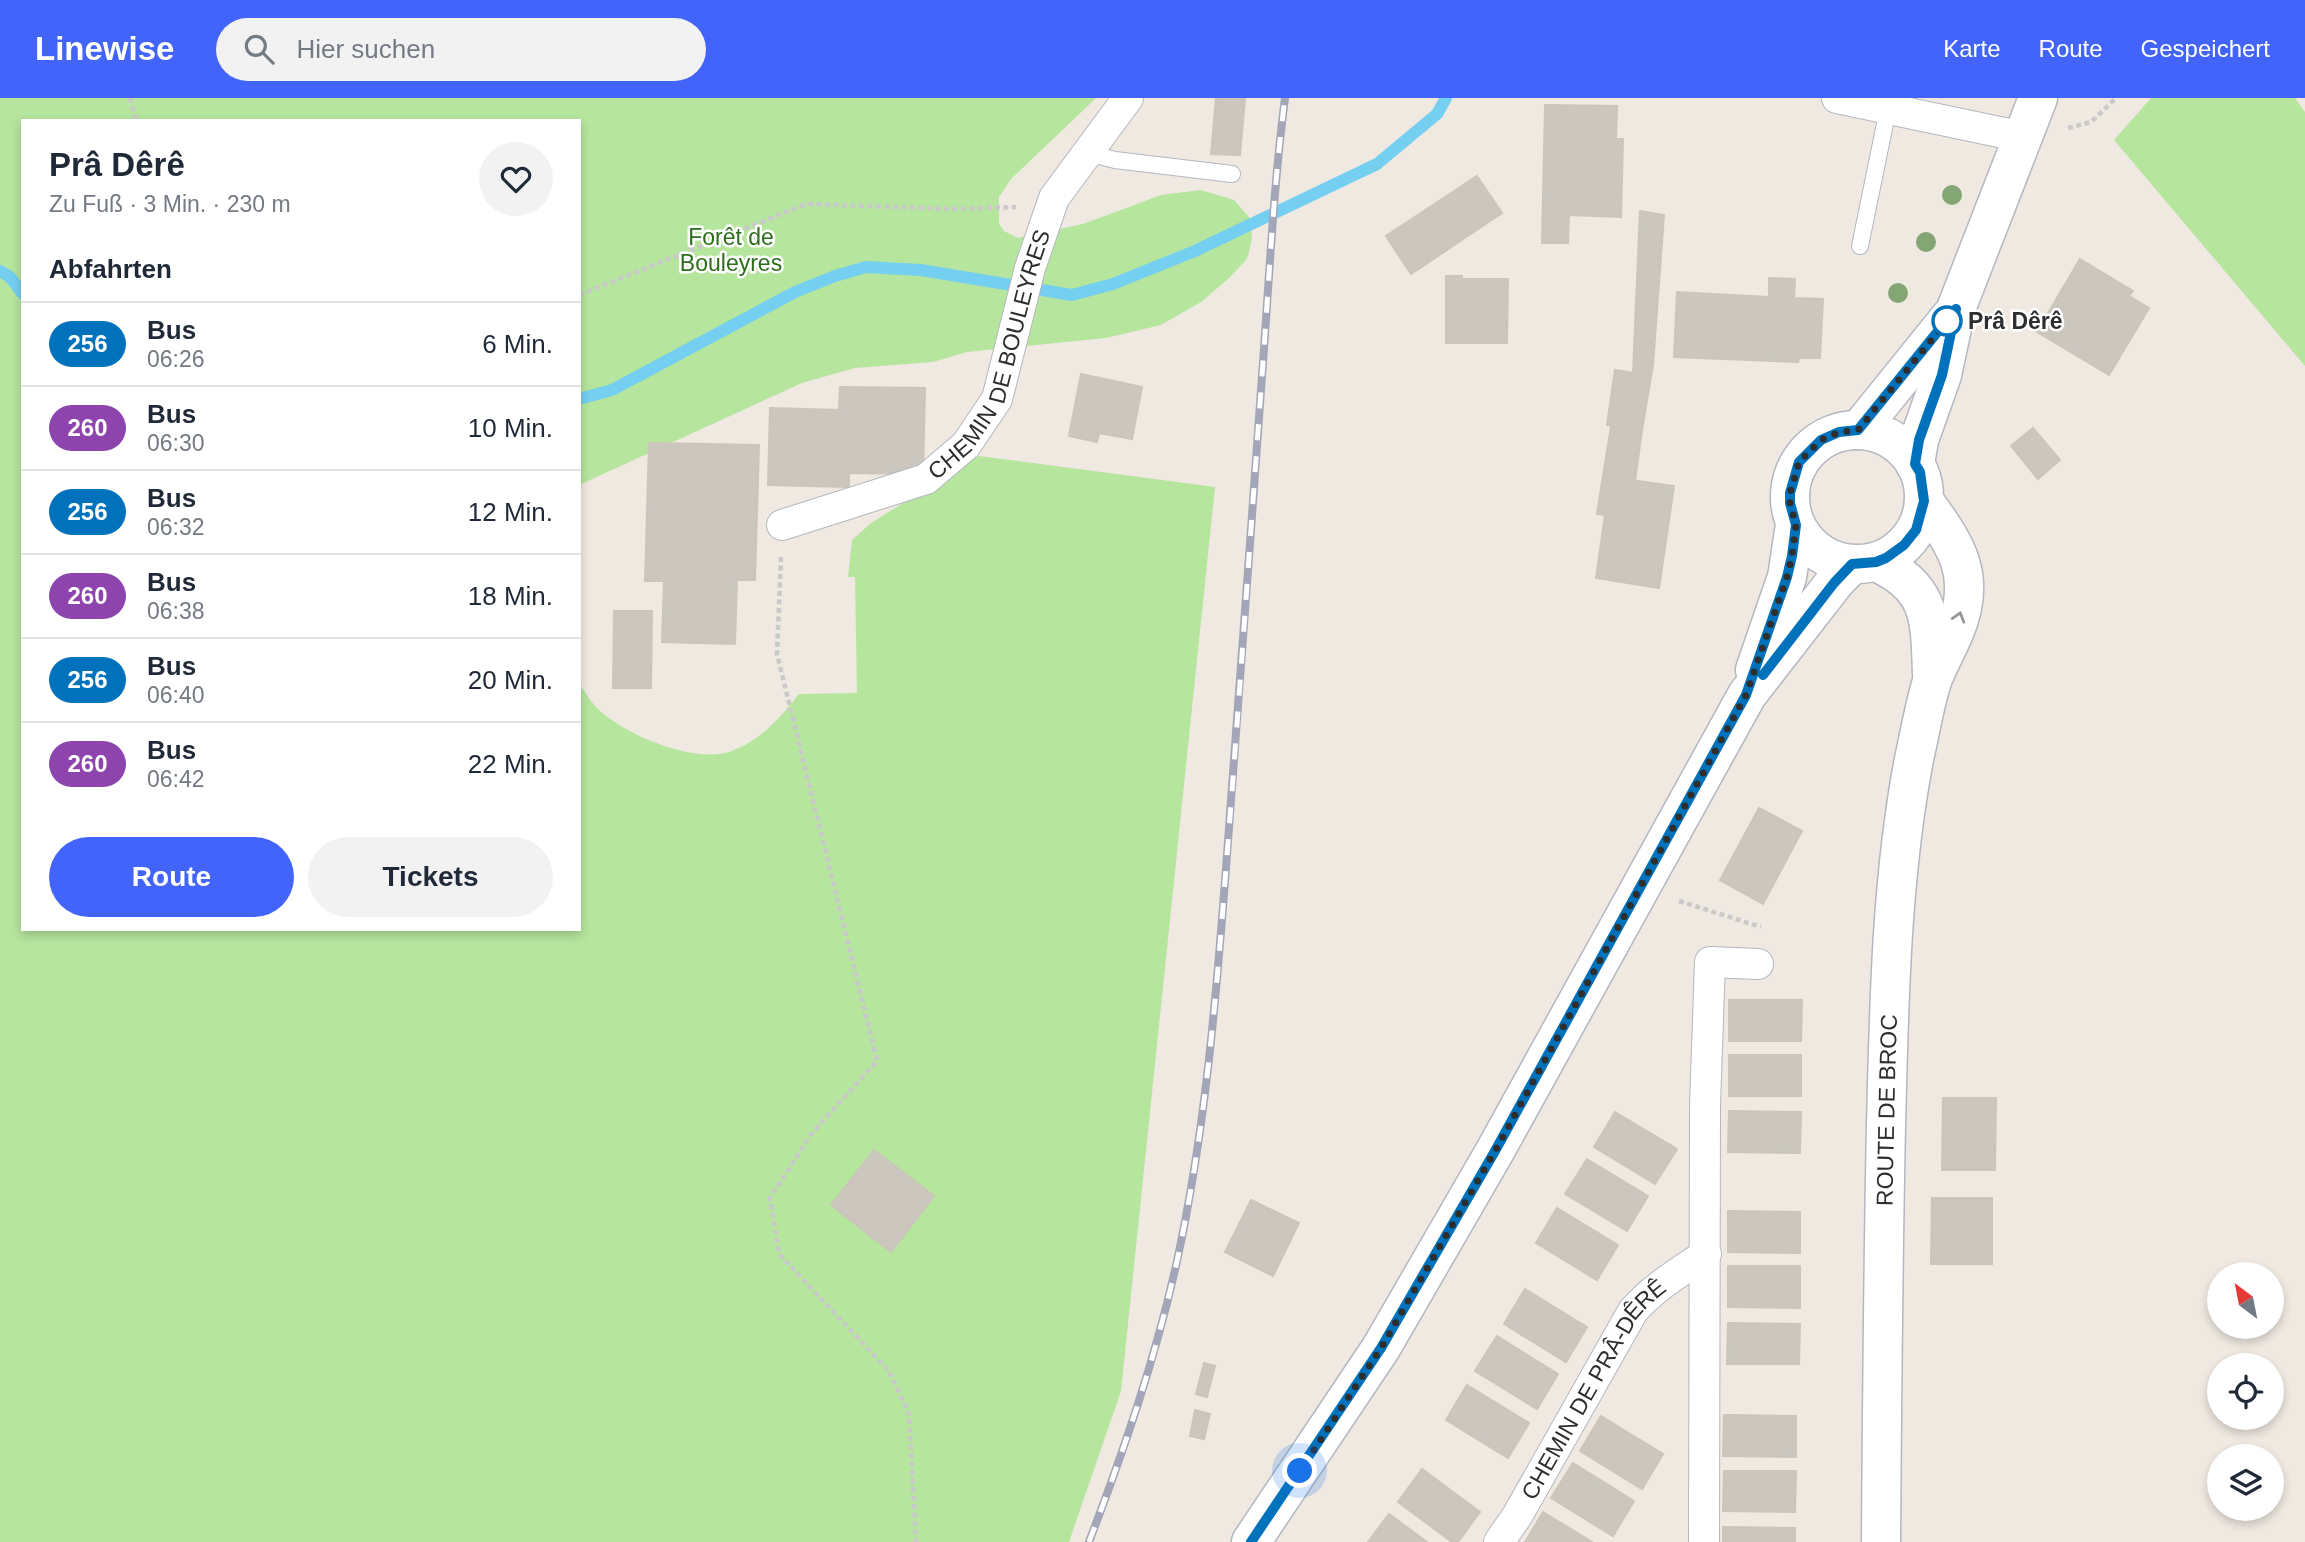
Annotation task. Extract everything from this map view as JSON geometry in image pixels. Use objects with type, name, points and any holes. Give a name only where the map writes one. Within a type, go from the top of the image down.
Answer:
[{"type":"main road","points":[[1915,464],[1919,440],[1942,375],[1956,309],[2038,98]]},
{"type":"main road","points":[[1858,430],[1956,309]]},
{"type":"main road","points":[[1251,1542],[1381,1348],[1495,1151],[1746,695],[1834,583],[1864,563],[1895,552],[1910,538],[1920,520],[1924,501],[1920,472],[1903,448],[1887,437],[1858,430],[1839,432],[1821,440],[1799,462],[1790,493],[1790,503],[1800,534],[1815,550],[1834,560],[1864,563]]},
{"type":"main road","name":"ROUTE DE BROC","points":[[1881,1542],[1888,1020],[1897,872],[1913,765],[1933,680],[1955,632],[1965,593],[1951,537],[1924,501]]},
{"type":"main road","points":[[1746,695],[1787,577],[1796,525]]},
{"type":"main road","name":"ROUTE DE BROC","points":[[1864,563],[1898,572],[1924,604],[1930,632],[1933,680]]},
{"type":"street","name":"CHEMIN DE BOULEYRES","points":[[782,525],[926,479],[966,445],[997,399],[1030,268],[1054,198],[1128,98]]},
{"type":"street","points":[[1837,98],[2023,137]]},
{"type":"street","name":"CHEMIN DE PRÂ-DÊRÊ","points":[[1704,1542],[1705,1105],[1710,962],[1758,964]]},
{"type":"street","name":"CHEMIN DE PRÂ-DÊRÊ","points":[[1499,1542],[1517,1516],[1633,1311],[1661,1284],[1706,1254]]},
{"type":"lane","points":[[1860,246],[1888,110]]},
{"type":"lane","points":[[1088,153],[1115,160],[1233,174]]},
{"type":"path","points":[[130,98],[135,119]]},
{"type":"path","points":[[581,294],[806,204],[952,209],[1021,207],[1054,198]]},
{"type":"path","points":[[782,525],[777,654],[877,1061],[812,1133],[770,1198],[779,1254],[889,1371],[909,1414],[916,1542]]},
{"type":"path","points":[[1677,901],[1766,929],[1758,964]]},
{"type":"green space","name":"Forêt de Bouleyres","points":[[0,98],[1096,98],[1011,179],[999,197],[999,224],[1004,231],[1018,238],[1083,224],[1161,195],[1201,190],[1234,200],[1249,217],[1252,236],[1246,260],[1201,302],[1161,325],[1106,338],[967,352],[933,362],[855,368],[802,383],[581,484],[581,119],[21,119],[21,931],[581,931],[581,686],[598,709],[642,737],[697,754],[729,752],[759,736],[799,694],[857,693],[855,577],[848,577],[852,540],[871,523],[979,456],[1215,487],[1121,1391],[1069,1542],[0,1542]]},
{"type":"green space","points":[[2151,98],[2295,98],[2305,112],[2305,366],[2114,140]]},
{"type":"building","points":[[1216,98],[1245,98],[1240,155],[1211,154]]},
{"type":"building","points":[[1545,105],[1617,106],[1616,139],[1623,139],[1621,217],[1569,215],[1568,243],[1542,243]]},
{"type":"building","points":[[1477,176],[1502,213],[1411,274],[1386,236]]},
{"type":"building","points":[[1640,211],[1664,215],[1653,365],[1642,430],[1607,425],[1615,370],[1633,373]]},
{"type":"building","points":[[2080,259],[2133,291],[2129,296],[2149,308],[2109,375],[2037,332]]},
{"type":"building","points":[[1446,276],[1462,276],[1462,279],[1508,279],[1507,343],[1446,343]]},
{"type":"building","points":[[1769,278],[1795,279],[1794,298],[1823,299],[1820,358],[1799,358],[1798,362],[1674,357],[1677,292],[1769,297]]},
{"type":"building","points":[[1081,374],[1142,387],[1132,439],[1099,433],[1097,442],[1069,436]]},
{"type":"building","points":[[840,387],[925,388],[923,474],[849,473],[849,487],[768,485],[770,408],[839,410]]},
{"type":"building","points":[[1611,426],[1642,430],[1635,481],[1603,476]]},
{"type":"building","points":[[2033,428],[2060,460],[2038,479],[2011,446]]},
{"type":"building","points":[[649,443],[759,445],[755,580],[737,580],[735,644],[662,642],[664,581],[645,581]]},
{"type":"building","points":[[1603,476],[1674,486],[1659,588],[1596,578],[1605,515],[1597,514]]},
{"type":"building","points":[[614,611],[652,611],[651,688],[613,688]]},
{"type":"building","points":[[1759,808],[1802,831],[1763,904],[1720,880]]},
{"type":"building","points":[[1729,1000],[1802,1000],[1801,1041],[1729,1041]]},
{"type":"building","points":[[1729,1055],[1801,1055],[1801,1096],[1729,1096]]},
{"type":"building","points":[[1943,1098],[1996,1098],[1995,1170],[1942,1170]]},
{"type":"building","points":[[1729,1111],[1801,1112],[1800,1153],[1728,1152]]},
{"type":"building","points":[[1615,1112],[1677,1149],[1655,1184],[1594,1147]]},
{"type":"building","points":[[874,1150],[934,1196],[891,1252],[831,1205]]},
{"type":"building","points":[[1587,1159],[1648,1196],[1627,1231],[1565,1194]]},
{"type":"building","points":[[1932,1198],[1992,1198],[1992,1264],[1931,1264]]},
{"type":"building","points":[[1251,1200],[1299,1223],[1273,1276],[1225,1252]]},
{"type":"building","points":[[1557,1208],[1618,1245],[1597,1280],[1536,1243]]},
{"type":"building","points":[[1728,1211],[1800,1212],[1800,1253],[1728,1252]]},
{"type":"building","points":[[1728,1266],[1800,1266],[1800,1308],[1728,1307]]},
{"type":"building","points":[[1525,1289],[1587,1327],[1566,1362],[1504,1324]]},
{"type":"building","points":[[1728,1323],[1800,1324],[1799,1364],[1727,1364]]},
{"type":"building","points":[[1497,1336],[1558,1374],[1537,1409],[1475,1371]]},
{"type":"building","points":[[1204,1363],[1215,1366],[1207,1397],[1196,1394]]},
{"type":"building","points":[[1467,1385],[1529,1423],[1508,1458],[1446,1420]]},
{"type":"building","points":[[1195,1410],[1210,1414],[1204,1439],[1190,1436]]},
{"type":"building","points":[[1724,1415],[1796,1416],[1796,1457],[1723,1456]]},
{"type":"building","points":[[1601,1416],[1663,1454],[1642,1489],[1580,1451]]},
{"type":"building","points":[[1573,1463],[1634,1501],[1613,1536],[1551,1498]]},
{"type":"building","points":[[1422,1469],[1480,1512],[1458,1542],[1452,1542],[1398,1502]]},
{"type":"building","points":[[1724,1471],[1796,1471],[1795,1512],[1723,1511]]},
{"type":"building","points":[[1543,1512],[1592,1542],[1525,1542]]},
{"type":"building","points":[[1389,1514],[1427,1542],[1368,1542]]},
{"type":"building","points":[[1723,1527],[1795,1528],[1795,1542],[1723,1542]]},
{"type":"waterway","points":[[581,398],[612,390],[795,292],[866,267],[921,270],[1072,295],[1113,284],[1195,251],[1377,164],[1437,114],[1446,98]]},
{"type":"waterway","points":[[0,271],[10,277],[21,291]]},
{"type":"railway","points":[[1089,1542],[1127,1438],[1159,1332],[1187,1212],[1202,1115],[1222,917],[1274,202],[1285,98]]},
{"type":"bus line","name":"256","points":[[1251,1542],[1381,1348],[1495,1151],[1746,695],[1792,556],[1796,525],[1790,493],[1799,462],[1813,446],[1830,435],[1858,430],[1956,309],[1942,375],[1919,440],[1915,464],[1920,472],[1924,501],[1916,530],[1904,545],[1886,558],[1866,564],[1852,564],[1834,583],[1763,675]]},
{"type":"place","name":"Prâ Dêrê","points":[[1947,321]]},
{"type":"route","points":[[1300,1471],[1381,1348],[1495,1151],[1746,695],[1792,556],[1796,525],[1790,493],[1799,462],[1813,446],[1830,435],[1858,430],[1947,321]]}]
